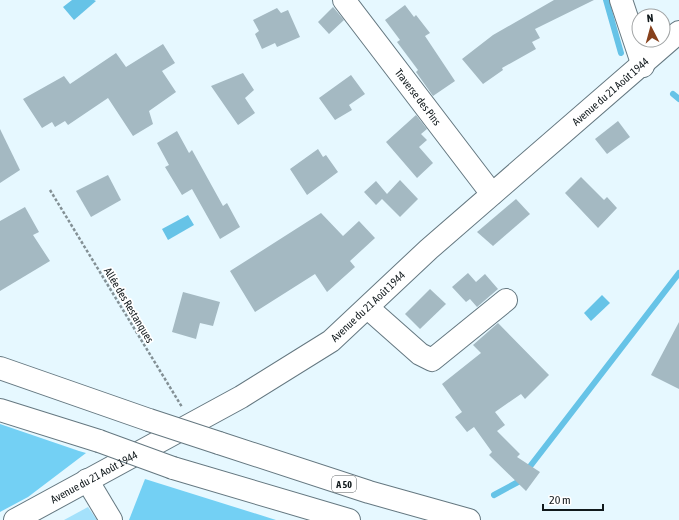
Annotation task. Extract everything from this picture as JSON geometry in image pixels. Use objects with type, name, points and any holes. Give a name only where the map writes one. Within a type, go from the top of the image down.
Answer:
[{"type":"main road","name":"Traverse des Pins","points":[[344,0],[492,194]]},
{"type":"main road","points":[[621,0],[643,66]]},
{"type":"main road","name":"Avenue du 21 Août 1944","points":[[14,520],[241,397],[331,341],[368,308],[429,249],[643,66],[679,32]]},
{"type":"main road","points":[[368,308],[420,354],[432,360],[506,300]]},
{"type":"main road","name":"A 50","points":[[0,368],[149,420],[369,492],[469,520]]},
{"type":"main road","points":[[0,410],[99,441],[173,468],[349,520]]},
{"type":"main road","points":[[88,480],[112,520]]},
{"type":"path","name":"Allée des Restanques","points":[[50,190],[187,415],[202,419]]},
{"type":"shaded area","points":[[72,0],[96,1],[74,20],[63,7]]},
{"type":"shaded area","points":[[188,215],[194,225],[168,240],[162,229]]},
{"type":"shaded area","points":[[602,295],[610,303],[591,321],[584,313]]},
{"type":"shaded area","points":[[0,424],[86,453],[28,497],[0,512]]},
{"type":"shaded area","points":[[145,479],[276,520],[129,520]]},
{"type":"shaded area","points":[[88,507],[97,520],[64,520]]},
{"type":"building","points":[[554,0],[594,0],[535,29],[540,38],[532,42],[536,49],[502,68],[503,70],[483,84],[462,59],[493,35]]},
{"type":"building","points":[[405,5],[414,17],[416,15],[430,33],[425,36],[455,81],[433,96],[416,72],[418,70],[397,42],[400,40],[385,20]]},
{"type":"building","points":[[333,7],[344,20],[329,34],[318,22]]},
{"type":"building","points":[[277,8],[281,13],[288,10],[300,37],[277,47],[275,43],[262,49],[255,34],[259,31],[253,20]]},
{"type":"building","points":[[163,44],[175,63],[162,71],[176,92],[149,111],[153,124],[133,136],[108,98],[68,125],[65,121],[55,127],[52,122],[42,128],[23,99],[64,76],[70,84],[116,53],[126,67]]},
{"type":"building","points":[[243,73],[254,90],[245,98],[255,113],[238,125],[211,86]]},
{"type":"building","points":[[351,75],[365,94],[349,105],[352,110],[335,120],[319,98]]},
{"type":"building","points":[[416,115],[427,129],[421,134],[427,140],[419,147],[433,163],[417,178],[386,142]]},
{"type":"building","points":[[618,121],[630,137],[607,154],[595,139]]},
{"type":"building","points":[[0,129],[20,170],[0,183]]},
{"type":"building","points":[[177,131],[189,153],[192,150],[223,206],[227,203],[240,227],[220,239],[192,189],[182,195],[165,167],[169,165],[157,143]]},
{"type":"building","points":[[318,149],[323,157],[326,155],[338,172],[307,195],[290,169]]},
{"type":"building","points":[[108,175],[121,200],[91,217],[76,191]]},
{"type":"building","points":[[581,177],[604,200],[607,197],[617,208],[598,228],[565,193]]},
{"type":"building","points":[[400,180],[418,199],[400,217],[382,199],[376,205],[364,192],[376,181],[387,194]]},
{"type":"building","points":[[516,199],[530,214],[493,246],[477,232]]},
{"type":"building","points":[[25,207],[39,232],[33,235],[50,261],[0,291],[0,221]]},
{"type":"building","points":[[321,213],[343,236],[359,221],[375,238],[350,261],[355,267],[327,292],[315,274],[255,312],[230,271]]},
{"type":"building","points":[[468,273],[476,282],[485,274],[498,289],[477,307],[470,299],[466,302],[452,287]]},
{"type":"building","points":[[430,289],[446,304],[420,329],[405,314]]},
{"type":"building","points":[[183,292],[220,302],[213,326],[200,323],[196,339],[172,332]]},
{"type":"building","points":[[679,322],[679,389],[651,375]]},
{"type":"building","points":[[498,323],[549,375],[525,399],[521,394],[495,412],[505,425],[497,431],[520,454],[517,457],[540,472],[526,491],[489,455],[492,452],[474,427],[467,432],[455,417],[462,412],[442,384],[481,353],[473,345]]},
{"type":"waterway","points":[[606,0],[621,53]]},
{"type":"waterway","points":[[673,94],[679,99]]},
{"type":"waterway","points":[[494,495],[518,482],[679,273]]}]
